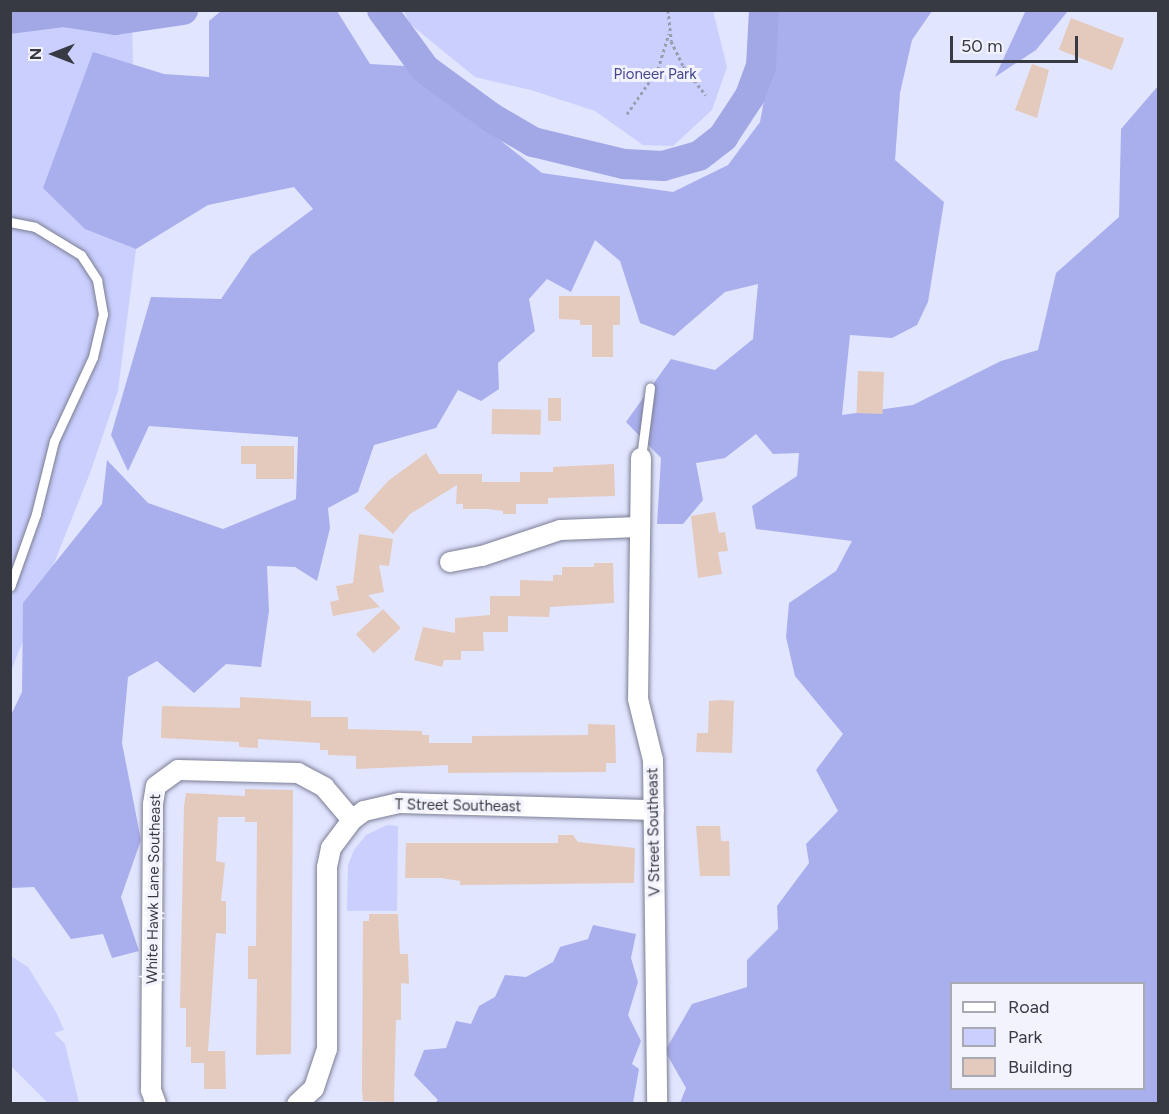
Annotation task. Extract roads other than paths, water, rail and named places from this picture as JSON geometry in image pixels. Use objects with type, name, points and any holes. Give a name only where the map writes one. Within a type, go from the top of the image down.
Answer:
[{"type":"street","name":"V Street Southeast","points":[[641,458],[638,527],[638,699],[653,760],[657,1104]]},
{"type":"street","points":[[450,562],[482,556],[560,530],[638,527]]},
{"type":"street","name":"White Hawk Lane Southeast","points":[[156,1104],[151,1090],[153,804],[156,786],[178,770],[298,773],[324,787],[352,820]]},
{"type":"street","name":"T Street Southeast","points":[[297,1104],[314,1088],[327,1048],[327,867],[331,848],[352,820],[364,811],[400,803],[654,810]]},
{"type":"lane","points":[[10,222],[35,227],[81,255],[97,279],[103,314],[93,357],[54,441],[36,514],[10,586]]},
{"type":"lane","points":[[641,458],[650,388]]},
{"type":"waterway","points":[[10,19],[63,12],[115,20],[183,10]]},
{"type":"waterway","points":[[382,10],[425,69],[492,118],[533,142],[624,164],[663,166],[699,156],[723,137],[750,96],[761,66],[764,10]]},
{"type":"park label","name":"Pioneer Park","points":[[655,75]]}]
